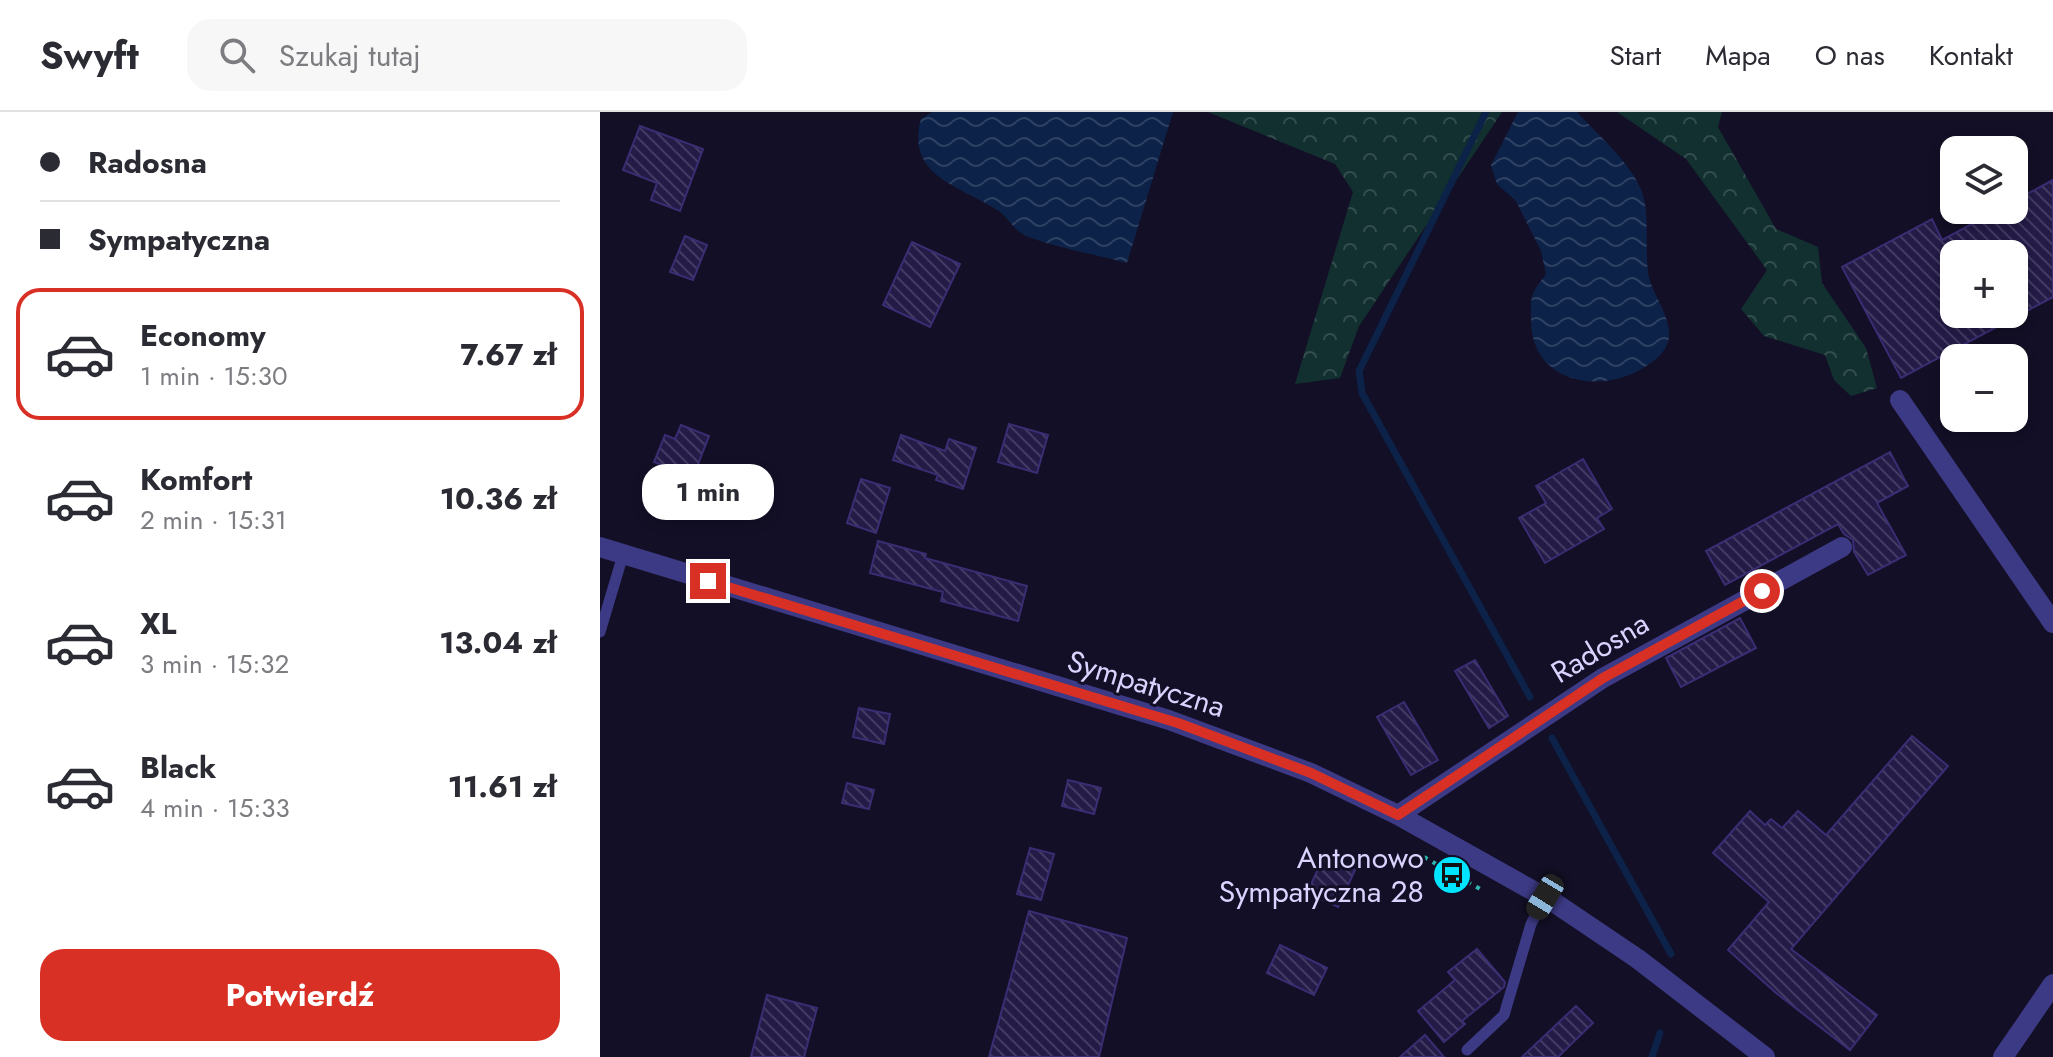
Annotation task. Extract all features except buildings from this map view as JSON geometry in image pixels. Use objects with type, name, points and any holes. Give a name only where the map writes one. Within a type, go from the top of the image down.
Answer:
[{"type":"street","points":[[1900,400],[2053,623]]},
{"type":"street","name":"Sympatyczna","points":[[600,547],[1178,723],[1311,773],[1398,815],[1545,897],[1638,959],[1765,1057]]},
{"type":"street","name":"Radosna","points":[[1398,815],[1603,678],[1842,547]]},
{"type":"street","points":[[2003,1057],[2053,984]]},
{"type":"lane","points":[[600,632],[623,555]]},
{"type":"lane","points":[[1467,1050],[1504,1015],[1531,924],[1545,897]]},
{"type":"path","points":[[1418,854],[1491,895]]},
{"type":"green space","points":[[1208,112],[1502,112],[1359,326],[1340,378],[1295,384],[1353,192],[1335,164]]},
{"type":"green space","points":[[1617,112],[1722,112],[1718,127],[1776,229],[1818,247],[1822,283],[1866,348],[1877,388],[1851,396],[1834,380],[1825,355],[1764,336],[1741,309],[1767,270],[1686,159]]},
{"type":"water","points":[[932,112],[1173,112],[1127,263],[1026,236],[999,211],[939,177],[928,167],[921,154],[918,138],[921,119]]},
{"type":"water","points":[[1518,112],[1577,112],[1616,152],[1640,188],[1646,217],[1648,272],[1669,328],[1663,351],[1643,368],[1606,381],[1587,381],[1554,369],[1542,357],[1534,340],[1531,319],[1531,300],[1546,274],[1541,251],[1516,201],[1497,184],[1491,165]]},
{"type":"waterway","points":[[1486,112],[1359,371],[1362,393],[1530,697]]},
{"type":"waterway","points":[[1552,738],[1671,954]]},
{"type":"waterway","points":[[1652,1057],[1660,1033]]},
{"type":"place","name":"Antonowo Sympatyczna 28","points":[[1452,875]]},
{"type":"route","points":[[708,581],[1178,723],[1311,773],[1398,815],[1603,678],[1762,591]]}]
